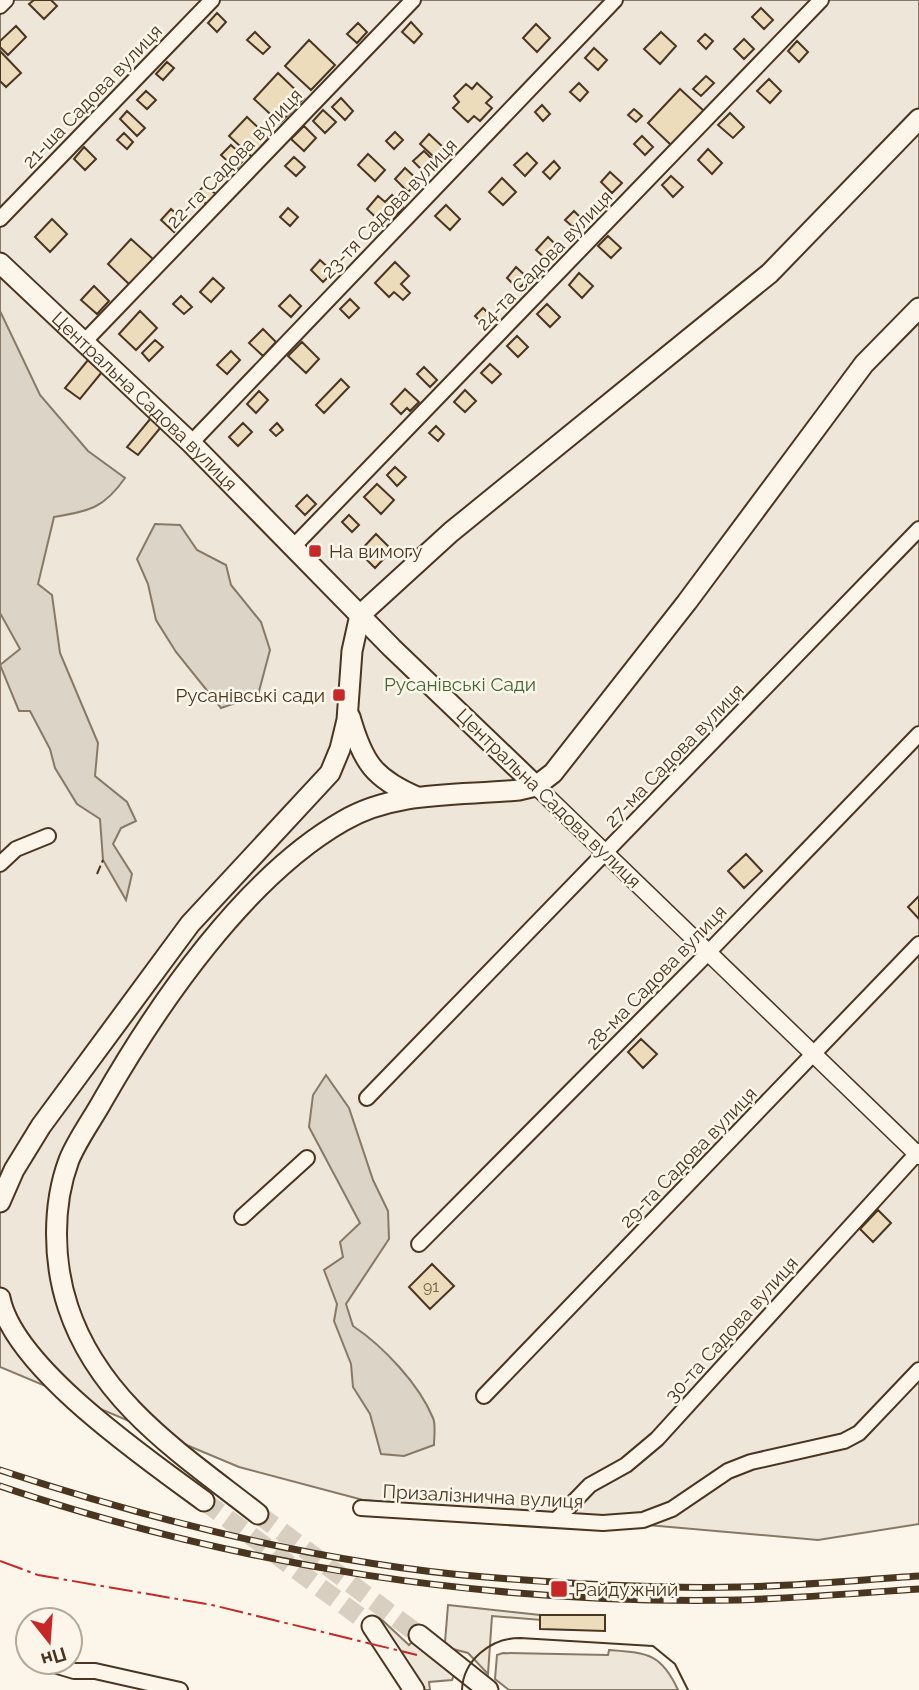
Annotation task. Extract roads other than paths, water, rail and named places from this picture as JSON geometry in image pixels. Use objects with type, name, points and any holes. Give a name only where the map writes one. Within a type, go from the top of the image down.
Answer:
[{"type":"main road","points":[[0,1202],[14,1170],[41,1126],[190,924],[330,773],[340,749],[348,709],[352,651],[360,615],[451,532],[770,273],[919,118]]},
{"type":"main road","name":"Центральна Садова вулиця","points":[[0,263],[191,443],[360,615],[536,786]]},
{"type":"main road","points":[[258,1514],[153,1431],[106,1383],[84,1347],[67,1306],[59,1265],[56,1225],[60,1192],[69,1159],[132,1049],[220,930],[267,881],[343,820],[391,802],[417,797],[467,796],[536,786],[553,773],[687,602],[864,364],[919,308]]},
{"type":"main road","points":[[348,709],[357,743],[370,768],[393,786],[417,797]]},
{"type":"main road","points":[[0,1298],[15,1334],[54,1379],[204,1501]]},
{"type":"main road","points":[[372,1626],[414,1690]]},
{"type":"main road","points":[[419,1635],[488,1690]]},
{"type":"street","points":[[0,6],[6,0]]},
{"type":"street","name":"21-ша Садова вулиця","points":[[0,219],[212,0]]},
{"type":"street","name":"22-га Садова вулиця","points":[[83,343],[413,0]]},
{"type":"street","name":"23-тя Садова вулиця","points":[[191,443],[615,0]]},
{"type":"street","name":"24-та Садова вулиця","points":[[294,547],[821,0]]},
{"type":"street","name":"27-ма Садова вулиця","points":[[367,1098],[919,529]]},
{"type":"street","name":"28-ма Садова вулиця","points":[[419,1244],[708,953],[919,734]]},
{"type":"street","name":"Центральна Садова вулиця","points":[[536,786],[918,1154]]},
{"type":"street","points":[[0,864],[16,849],[48,836]]},
{"type":"street","name":"29-та Садова вулиця","points":[[484,1396],[919,944]]},
{"type":"street","name":"30-та Садова вулиця","points":[[558,1518],[590,1485],[626,1465],[657,1439],[918,1154]]},
{"type":"street","points":[[242,1217],[307,1158]]},
{"type":"street","name":"Призалізнична вулиця","points":[[361,1508],[558,1518],[604,1523],[643,1520],[672,1509],[728,1471],[751,1462],[844,1441],[859,1433],[919,1370]]},
{"type":"street","points":[[84,1671],[95,1671],[180,1690]]},
{"type":"tunnel","points":[[204,1501],[372,1626]]},
{"type":"tunnel","points":[[258,1514],[419,1635]]},
{"type":"tram line","points":[[462,1690],[467,1669],[473,1660],[499,1642],[520,1638],[653,1646],[675,1664],[688,1690]]},
{"type":"railway","points":[[0,1470],[117,1506],[240,1537],[301,1551],[424,1571],[548,1582],[676,1587],[784,1585],[919,1576]]},
{"type":"railway","points":[[0,1486],[89,1514],[272,1559],[458,1587],[552,1596],[645,1600],[739,1600],[919,1589]]},
{"type":"place","name":"На вимогу","points":[[315,551]]},
{"type":"place","name":"Русанівські сади","points":[[339,695]]},
{"type":"place","name":"Райдужний","points":[[559,1589]]},
{"type":"park label","name":"Русанівські Сади","points":[[460,684]]}]
